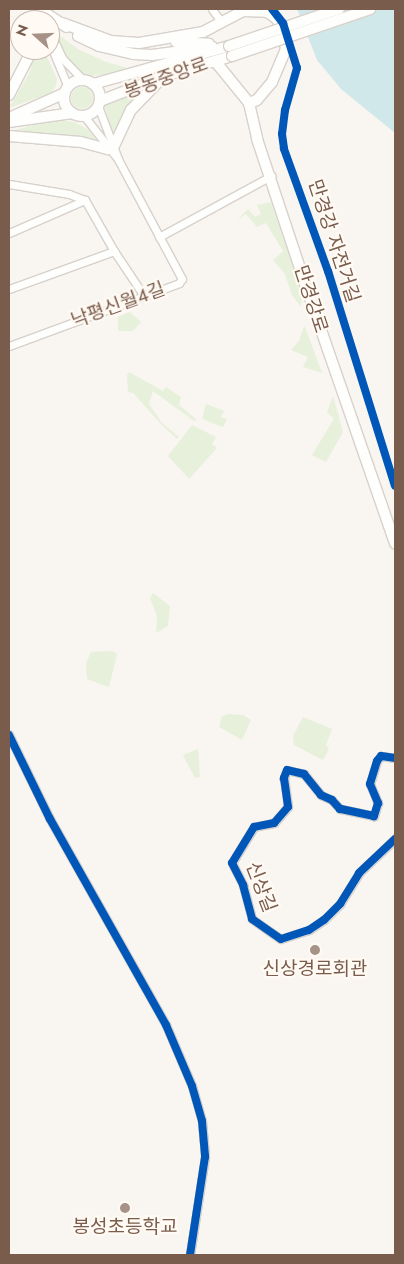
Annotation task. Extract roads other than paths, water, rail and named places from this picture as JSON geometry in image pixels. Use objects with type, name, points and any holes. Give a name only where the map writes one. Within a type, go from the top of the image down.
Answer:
[{"type":"street","points":[[212,9],[219,25],[219,51]]},
{"type":"street","points":[[62,23],[118,42],[167,41],[219,51],[339,9]]},
{"type":"street","points":[[62,23],[86,41],[126,53],[152,55],[219,51],[370,9]]},
{"type":"street","points":[[167,41],[219,25],[233,15],[257,10],[276,18],[284,31],[286,49],[276,75],[264,94],[249,103]]},
{"type":"street","name":"봉동중앙로","points":[[84,116],[99,104],[219,51]]},
{"type":"street","name":"봉동중앙로","points":[[82,80],[93,84],[219,51]]},
{"type":"street","name":"만경강로","points":[[219,51],[249,103],[257,139],[395,544]]},
{"type":"street","points":[[9,118],[82,80],[60,54]]},
{"type":"street","points":[[9,95],[27,60]]},
{"type":"street","points":[[56,60],[66,90],[65,104],[72,113]]},
{"type":"street","points":[[9,136],[81,142],[111,148],[131,110],[167,75]]},
{"type":"street","name":"봉동중앙로","points":[[93,84],[99,104]]},
{"type":"street","name":"낙평신월4길","points":[[99,104],[111,148]]},
{"type":"street","points":[[9,122],[72,113],[84,116]]},
{"type":"street","name":"낙평신월4길","points":[[9,346],[144,296],[182,279],[118,159],[96,128],[84,116]]},
{"type":"street","points":[[159,237],[271,176]]},
{"type":"street","points":[[9,184],[69,194],[85,200],[114,251],[144,296]]},
{"type":"street","points":[[9,232],[85,200]]},
{"type":"street","points":[[9,289],[114,251]]},
{"type":"street","points":[[9,735],[50,820],[166,1025],[192,1086],[202,1121],[205,1157],[190,1255]]},
{"type":"street","name":"신상길","points":[[395,758],[381,756],[376,761],[370,784],[378,803],[374,816],[340,810],[321,795],[304,774],[287,770],[284,778],[288,808],[274,823],[254,827],[232,863],[243,885],[252,919],[281,939],[310,930],[324,920],[340,904],[352,880],[395,839]]},
{"type":"water","points":[[297,9],[395,9],[395,133],[341,89],[317,60]]},
{"type":"place","name":"신상경로회관","points":[[315,950]]},
{"type":"place","name":"봉성초등학교","points":[[125,1208]]}]
